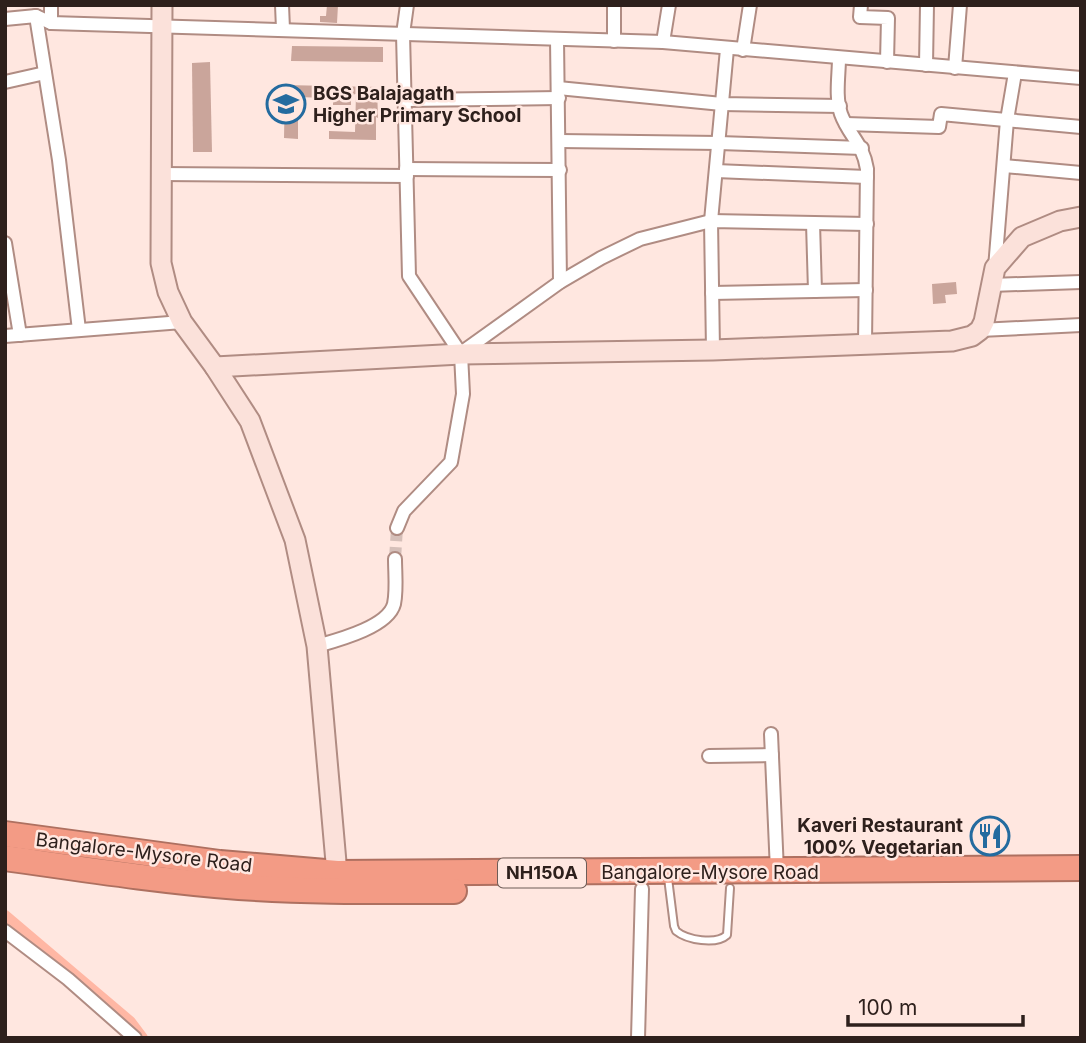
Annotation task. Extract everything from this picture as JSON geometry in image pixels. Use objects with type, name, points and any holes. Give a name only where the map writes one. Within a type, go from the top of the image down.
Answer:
[{"type":"highway","name":"Bangalore-Mysore Road","points":[[5,834],[338,882],[642,889],[668,880],[730,888],[1081,884]]},
{"type":"highway","name":"Bangalore-Mysore Road","points":[[5,858],[201,883],[668,880],[777,871],[1081,868]]},
{"type":"street","points":[[51,5],[51,23]]},
{"type":"street","points":[[162,5],[161,263],[168,292],[182,322],[215,366],[250,421],[295,540],[317,646],[338,882]]},
{"type":"street","points":[[282,5],[283,29]]},
{"type":"street","points":[[397,528],[404,510],[451,462],[463,394],[461,354],[409,276],[403,34],[407,5]]},
{"type":"street","points":[[614,5],[614,41]]},
{"type":"street","points":[[663,42],[669,5]]},
{"type":"street","points":[[743,50],[750,5]]},
{"type":"street","points":[[861,5],[860,17],[888,18],[887,62]]},
{"type":"street","points":[[926,65],[927,5]]},
{"type":"street","points":[[955,68],[960,5]]},
{"type":"street","points":[[36,16],[59,160],[79,330]]},
{"type":"street","points":[[5,19],[36,16],[51,23],[663,42],[1081,78]]},
{"type":"street","points":[[557,39],[560,282]]},
{"type":"street","points":[[713,350],[711,221],[726,49]]},
{"type":"street","points":[[839,58],[840,106],[846,124],[862,148],[867,177],[865,344]]},
{"type":"street","points":[[5,82],[45,73]]},
{"type":"street","points":[[215,366],[461,354],[713,350],[951,341],[972,336],[980,330],[984,322],[993,277],[1007,120],[1015,73]]},
{"type":"street","points":[[405,100],[558,93],[722,104],[840,106]]},
{"type":"street","points":[[846,124],[939,127],[941,114],[1081,127]]},
{"type":"street","points":[[560,141],[862,148]]},
{"type":"street","points":[[1004,166],[1081,173]]},
{"type":"street","points":[[161,174],[560,170]]},
{"type":"street","points":[[716,171],[867,177]]},
{"type":"street","points":[[993,277],[1022,237],[1060,221],[1081,217]]},
{"type":"street","points":[[461,354],[560,282],[640,239],[711,221],[867,224]]},
{"type":"street","points":[[813,223],[815,291]]},
{"type":"street","points":[[5,243],[20,335]]},
{"type":"street","points":[[993,277],[1081,282]]},
{"type":"street","points":[[712,293],[866,290]]},
{"type":"street","points":[[5,336],[182,322]]},
{"type":"street","points":[[980,330],[1081,325]]},
{"type":"street","points":[[317,646],[355,634],[388,616],[394,604],[395,559]]},
{"type":"street","points":[[771,734],[777,871]]},
{"type":"street","points":[[709,756],[772,755]]},
{"type":"street","points":[[638,1038],[642,889]]},
{"type":"street","points":[[5,931],[68,979],[135,1038]]},
{"type":"lane","points":[[668,880],[676,932],[687,938],[715,941],[723,939],[729,930],[730,888]]},
{"type":"building","points":[[327,5],[338,5],[337,23],[320,22],[320,16],[326,16]]},
{"type":"building","points":[[292,46],[383,47],[383,62],[291,61]]},
{"type":"building","points":[[210,62],[212,152],[193,152],[192,63]]},
{"type":"building","points":[[285,85],[377,87],[376,140],[329,139],[329,131],[355,132],[356,94],[351,95],[351,105],[333,105],[333,95],[327,98],[298,97],[298,139],[284,138]]},
{"type":"building","points":[[956,282],[957,294],[945,295],[946,303],[933,304],[932,284]]},
{"type":"waterway","points":[[5,916],[130,1022],[142,1038]]},
{"type":"tunnel","points":[[395,559],[397,528]]},
{"type":"place","name":"BGS Balajagath Higher Primary School","points":[[286,104]]},
{"type":"place","name":"Kaveri Restaurant 100% Vegetarian","points":[[990,836]]}]
